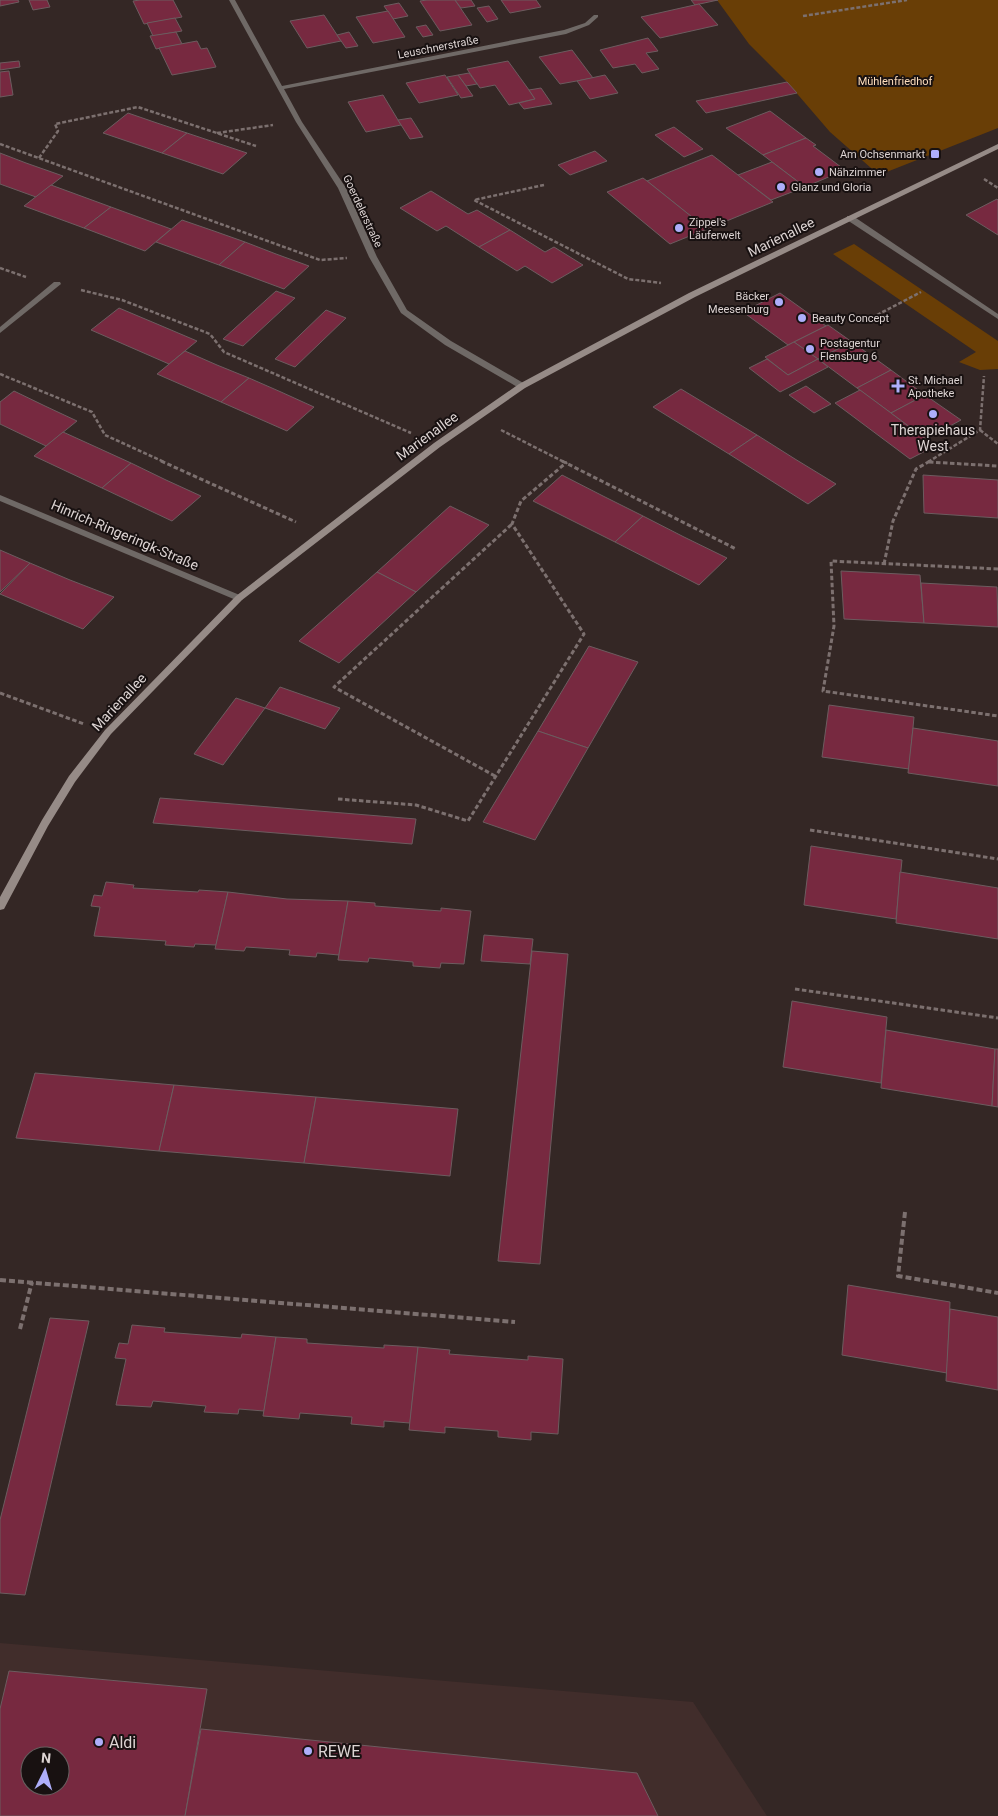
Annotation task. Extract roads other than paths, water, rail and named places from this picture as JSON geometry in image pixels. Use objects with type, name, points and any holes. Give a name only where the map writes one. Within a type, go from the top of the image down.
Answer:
[{"type":"main road","name":"Marienallee","points":[[0,906],[45,823],[72,779],[108,732],[239,598],[437,445],[522,386],[692,295],[998,146]]},
{"type":"street","name":"Goerdelerstraße","points":[[232,0],[298,122],[342,188],[373,257],[404,311],[448,343],[522,386]]},
{"type":"street","name":"Leuschnerstraße","points":[[280,88],[566,32],[587,24],[596,16]]},
{"type":"street","points":[[850,218],[998,317]]},
{"type":"street","points":[[0,331],[57,284]]},
{"type":"street","name":"Hinrich-Ringeringk-Straße","points":[[0,498],[239,598]]},
{"type":"place","name":"Am Ochsenmarkt","points":[[935,154]]},
{"type":"place","name":"Nähzimmer","points":[[819,172]]},
{"type":"place","name":"Glanz und Gloria","points":[[781,187]]},
{"type":"place","name":"Zippel's Läuferwelt","points":[[679,228]]},
{"type":"place","name":"Bäcker Meesenburg","points":[[779,302]]},
{"type":"place","name":"Beauty Concept","points":[[802,318]]},
{"type":"place","name":"Postagentur Flensburg 6","points":[[810,349]]},
{"type":"place","name":"St. Michael Apotheke","points":[[898,386]]},
{"type":"place","name":"Therapiehaus West","points":[[933,414]]},
{"type":"place","name":"Aldi","points":[[99,1742]]},
{"type":"place","name":"REWE","points":[[308,1751]]},
{"type":"park label","name":"Mühlenfriedhof","points":[[895,81]]}]
